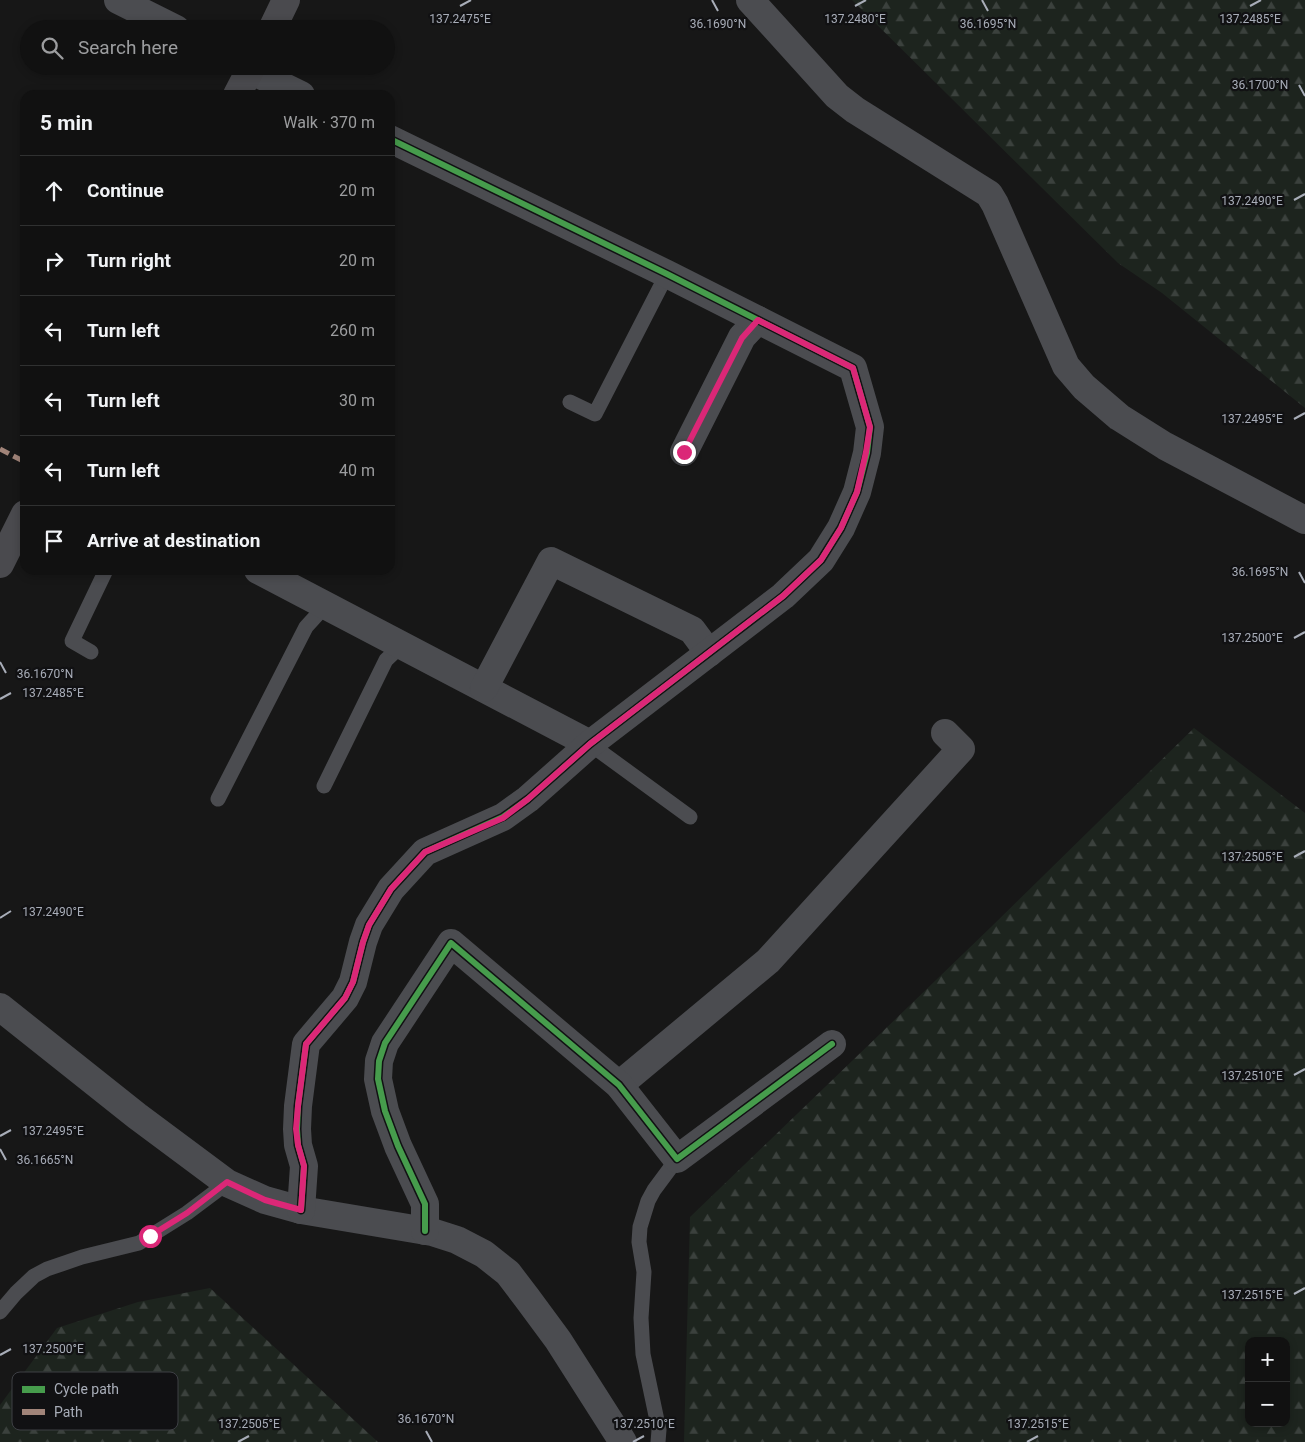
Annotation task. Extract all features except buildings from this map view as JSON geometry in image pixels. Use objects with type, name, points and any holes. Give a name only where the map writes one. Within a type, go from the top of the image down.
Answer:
[{"type":"main road","points":[[276,20],[286,0]]},
{"type":"main road","points":[[240,90],[247,75]]},
{"type":"main road","points":[[0,564],[20,524]]},
{"type":"street","points":[[118,0],[158,20]]},
{"type":"street","points":[[750,0],[837,96],[855,110],[988,194],[995,204],[1066,366],[1084,386],[1119,417],[1165,446],[1305,520]]},
{"type":"street","points":[[265,75],[292,90]]},
{"type":"street","points":[[301,1210],[304,1166],[296,1129],[306,1044],[345,998],[353,982],[369,925],[391,889],[425,852],[503,818],[528,799],[590,744],[783,596],[821,560],[841,528],[857,492],[870,427],[853,368],[667,274],[395,141]]},
{"type":"street","points":[[684,452],[742,338],[758,320]]},
{"type":"street","points":[[484,688],[551,561],[692,630],[709,653]]},
{"type":"street","points":[[268,575],[590,744]]},
{"type":"street","points":[[618,1085],[775,954],[961,749],[945,733]]},
{"type":"street","points":[[424,1230],[425,1204],[398,1146],[385,1111],[378,1079],[378,1070],[385,1043],[451,943],[618,1085],[677,1159],[832,1044]]},
{"type":"street","points":[[0,1008],[137,1116],[227,1182],[265,1200],[301,1210],[424,1230],[457,1240],[484,1254],[508,1273],[558,1340],[623,1442]]},
{"type":"lane","points":[[570,402],[595,414],[667,274]]},
{"type":"lane","points":[[91,652],[72,641],[104,575]]},
{"type":"lane","points":[[218,799],[306,626],[326,605]]},
{"type":"lane","points":[[324,786],[386,660],[402,645]]},
{"type":"lane","points":[[590,744],[690,817]]},
{"type":"lane","points":[[658,1442],[659,1430],[643,1354],[644,1272],[639,1242],[640,1227],[648,1201],[677,1159]]},
{"type":"lane","points":[[0,1312],[34,1276],[47,1268],[139,1243],[187,1213],[227,1182]]},
{"type":"green space","points":[[852,0],[1305,0],[1305,408],[1162,293],[1118,263]]},
{"type":"green space","points":[[1194,728],[1305,813],[1305,1442],[684,1442],[690,1217]]},
{"type":"green space","points":[[210,1288],[378,1442],[0,1442],[0,1405],[12,1389],[12,1430],[178,1430],[178,1372],[24,1372],[57,1328],[138,1302]]},
{"type":"marked path","points":[[0,449],[20,459]]},
{"type":"cycle path","points":[[301,1210],[304,1166],[298,1145],[297,1129],[306,1044],[345,998],[353,982],[369,925],[391,889],[425,852],[503,817],[528,799],[590,744],[783,596],[821,560],[841,528],[857,492],[867,453],[870,427],[853,368],[667,274],[395,141]]},
{"type":"cycle path","points":[[425,1231],[425,1204],[398,1146],[385,1111],[378,1079],[379,1061],[385,1043],[451,943],[619,1085],[677,1159],[832,1044]]},
{"type":"route","points":[[150,1236],[187,1213],[227,1182],[265,1200],[301,1210],[304,1166],[296,1129],[306,1044],[345,998],[353,982],[369,925],[391,889],[425,852],[503,818],[528,799],[590,744],[783,596],[821,560],[841,528],[857,492],[866,452],[870,427],[853,368],[758,320],[742,338],[684,452]]}]
